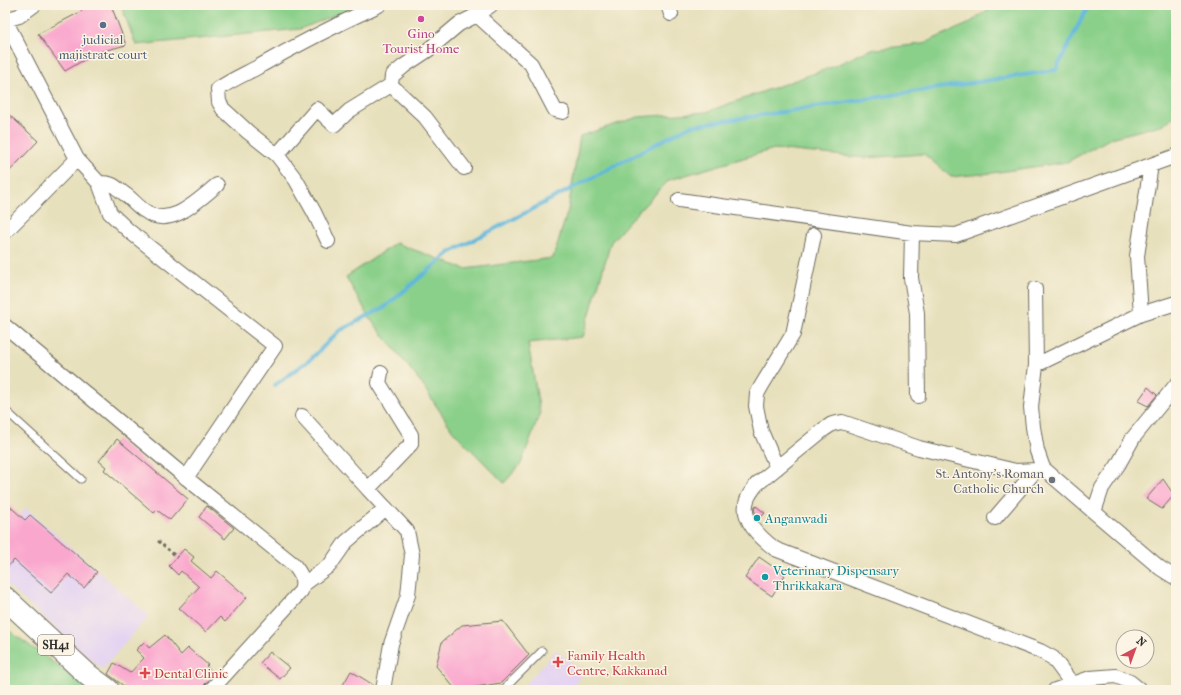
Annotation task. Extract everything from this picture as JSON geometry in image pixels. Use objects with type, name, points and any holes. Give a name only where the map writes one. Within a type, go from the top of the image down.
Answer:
[{"type":"main road","name":"SH41","points":[[5,598],[88,675],[108,690]]},
{"type":"street","points":[[34,5],[19,16],[5,20],[77,158],[99,183],[110,213],[129,231],[275,346],[186,478]]},
{"type":"street","points":[[328,241],[296,180],[277,156],[248,132],[223,108],[219,102],[218,89],[233,79],[312,37],[379,5]]},
{"type":"street","points":[[391,85],[392,76],[404,66],[428,50],[459,24],[477,15],[491,5]]},
{"type":"street","points":[[477,15],[531,64],[555,110],[563,112]]},
{"type":"street","points":[[277,156],[317,109],[334,125],[349,111],[391,85]]},
{"type":"street","points":[[391,85],[425,117],[464,168]]},
{"type":"street","points":[[679,200],[912,233],[956,235],[1176,156]]},
{"type":"street","points":[[5,232],[77,158]]},
{"type":"street","points":[[1141,314],[1137,256],[1151,164]]},
{"type":"street","points":[[99,183],[110,183],[133,199],[145,212],[159,217],[175,216],[194,204],[217,185]]},
{"type":"street","points":[[912,233],[911,278],[917,313],[918,396]]},
{"type":"street","points":[[777,468],[761,431],[756,406],[757,394],[793,334],[814,236]]},
{"type":"street","points":[[1035,289],[1036,365],[1031,407],[1040,469],[1160,568],[1176,578]]},
{"type":"street","points":[[1036,365],[1141,314],[1176,303]]},
{"type":"street","points":[[5,326],[186,478],[293,564],[298,570],[304,584]]},
{"type":"street","points":[[368,489],[411,444],[411,435],[379,383],[381,373]]},
{"type":"street","points":[[1094,512],[1102,488],[1118,465],[1133,438],[1176,385]]},
{"type":"street","points":[[302,416],[407,531],[412,555],[408,595],[391,644],[383,690]]},
{"type":"street","points":[[1040,469],[1016,471],[979,463],[919,448],[842,422],[832,424],[823,430],[757,484],[746,501],[745,512],[752,526],[762,539],[775,549],[1040,651],[1053,658],[1072,684]]},
{"type":"street","points":[[995,518],[1040,469]]},
{"type":"street","points":[[210,690],[292,602],[301,591],[304,584],[330,565],[346,542],[386,508]]},
{"type":"street","points":[[1056,690],[1090,678],[1116,676],[1130,682],[1140,690]]},
{"type":"lane","points":[[5,410],[80,479]]},
{"type":"lane","points":[[503,690],[542,651]]},
{"type":"path","points":[[158,541],[177,557]]},
{"type":"shaded area","points":[[26,508],[149,616],[102,669],[5,583],[5,532]]},
{"type":"shaded area","name":"Family Health Centre, Kakkanad","points":[[556,650],[584,673],[569,690],[521,690]]},
{"type":"green space","points":[[121,5],[362,5],[300,29],[136,45]]},
{"type":"green space","points":[[994,5],[1176,5],[1176,116],[1161,125],[1111,138],[1067,162],[992,173],[951,177],[924,154],[864,158],[774,149],[669,180],[611,242],[583,337],[528,343],[540,413],[521,464],[504,483],[453,431],[419,380],[371,320],[346,277],[396,243],[465,269],[553,258],[568,210],[580,136],[638,117],[706,112],[832,67],[869,50],[922,44],[968,24]]},
{"type":"green space","points":[[5,628],[92,690],[5,690]]},
{"type":"building","points":[[79,5],[111,5],[126,45],[96,53],[65,71],[38,34],[82,11]]},
{"type":"building","points":[[5,111],[38,141],[5,176]]},
{"type":"building","points":[[1148,387],[1157,395],[1148,406],[1138,401]]},
{"type":"building","points":[[117,439],[188,499],[170,520],[157,510],[154,513],[104,470],[106,467],[99,461]]},
{"type":"building","points":[[1163,479],[1174,495],[1162,509],[1146,499]]},
{"type":"building","points":[[5,502],[25,520],[30,515],[97,572],[84,588],[68,574],[51,593],[14,560],[5,570]]},
{"type":"building","points":[[207,506],[234,528],[225,539],[199,517]]},
{"type":"building","points":[[756,506],[765,513],[758,520],[754,509]]},
{"type":"building","points":[[184,549],[194,557],[191,561],[211,578],[217,571],[247,597],[225,622],[220,617],[206,632],[179,608],[199,587],[181,571],[178,575],[169,566]]},
{"type":"building","name":"Veterinary Dispensary Thrikkakara","points":[[759,557],[785,575],[772,596],[745,578]]},
{"type":"building","points":[[503,621],[529,655],[501,683],[456,690],[436,666],[442,642],[462,625]]},
{"type":"building","points":[[165,635],[181,655],[188,648],[208,665],[206,666],[214,674],[205,684],[203,690],[129,690],[108,674],[114,663],[130,673],[144,658],[136,650],[144,642],[149,648]]},
{"type":"building","points":[[270,652],[290,668],[280,679],[260,663]]},
{"type":"building","points":[[351,671],[375,686],[375,690],[340,690]]},
{"type":"waterway","points":[[275,385],[311,359],[339,331],[385,307],[449,253],[690,126],[1056,70],[1087,8],[1091,5]]},
{"type":"place","name":"Gino Tourist Home","points":[[421,19]]},
{"type":"place","name":"judicial majistrate court","points":[[103,25]]},
{"type":"place","name":"St. Antony's Roman Catholic Church","points":[[1052,480]]},
{"type":"place","name":"Anganwadi","points":[[757,518]]},
{"type":"place","name":"Veterinary Dispensary Thrikkakara","points":[[765,577]]},
{"type":"place","name":"Family Health Centre, Kakkanad","points":[[558,662]]},
{"type":"place","name":"Dental Clinic","points":[[145,673]]}]
